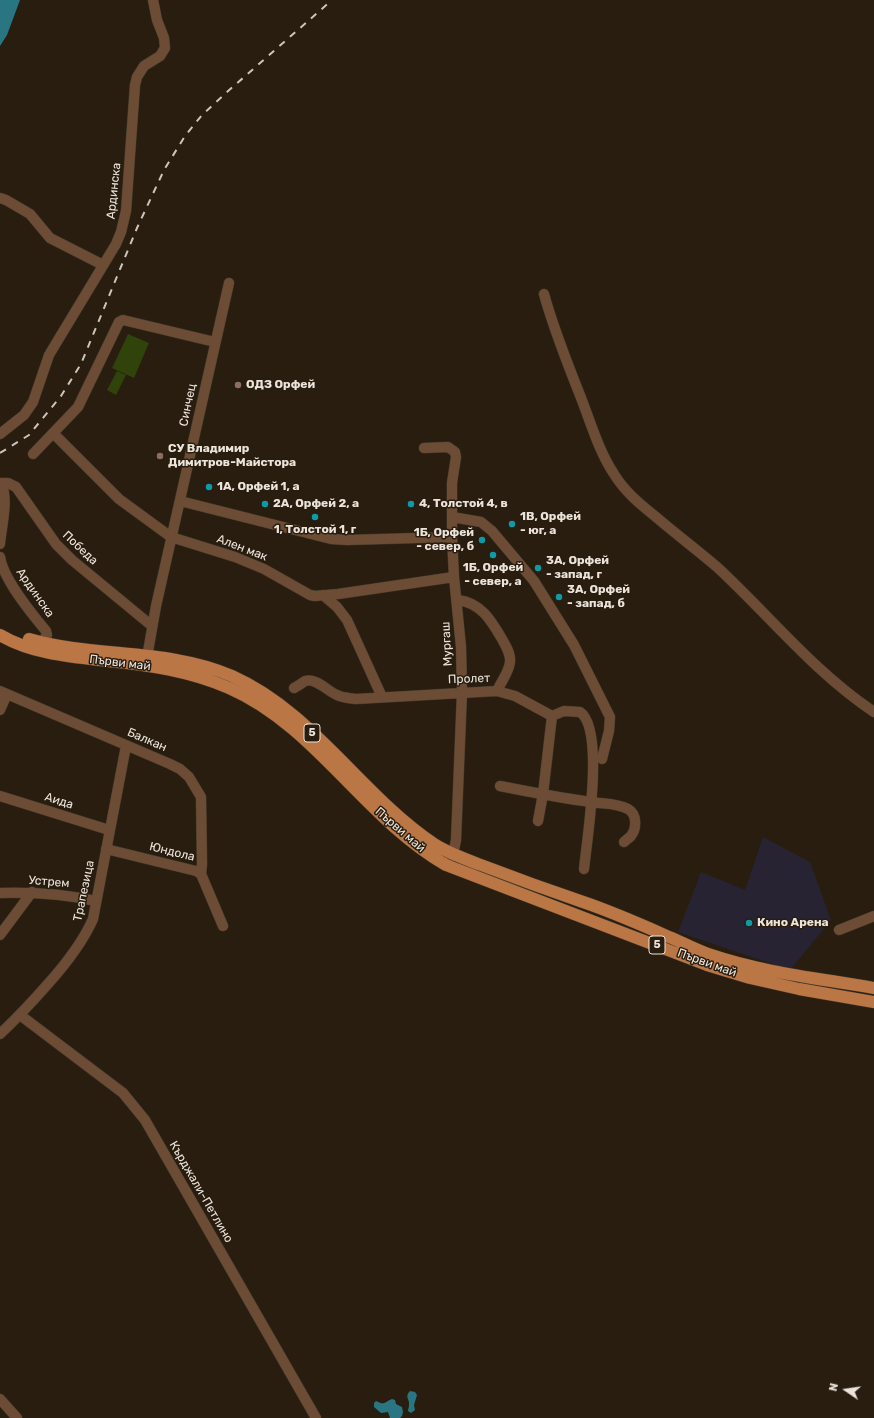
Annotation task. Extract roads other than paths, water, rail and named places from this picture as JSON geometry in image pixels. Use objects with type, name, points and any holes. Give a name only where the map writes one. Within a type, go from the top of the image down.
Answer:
[{"type":"main road","name":"Първи май","points":[[0,628],[42,642],[146,661],[199,677],[229,688],[251,699],[300,736],[402,834],[429,855],[446,864],[714,967],[750,978],[799,989],[874,1002]]},
{"type":"main road","name":"Първи май","points":[[0,636],[45,652],[73,657],[190,663],[217,670],[235,678],[277,703],[308,729],[409,826],[436,846],[522,881],[587,903],[706,953],[741,964],[775,972],[874,988]]},
{"type":"street","name":"Ардинска","points":[[0,434],[24,415],[33,402],[49,356],[121,232],[126,211],[135,85],[137,77],[144,66],[160,56],[165,48],[164,38],[157,20],[153,0]]},
{"type":"street","points":[[0,198],[30,214],[50,238],[103,265]]},
{"type":"street","name":"Синчец","points":[[146,661],[171,537],[229,283]]},
{"type":"street","points":[[544,294],[571,372],[605,459],[624,488],[739,587],[772,622],[829,677],[874,712]]},
{"type":"street","points":[[34,454],[78,408],[119,322],[123,320],[215,342]]},
{"type":"street","name":"Ален мак","points":[[53,433],[119,499],[171,537],[235,557],[264,569],[310,595],[315,596],[454,577]]},
{"type":"street","name":"Мургаш","points":[[424,448],[448,447],[455,452],[456,457],[452,483],[452,538],[454,577],[458,600],[462,692],[456,840],[452,853],[446,864]]},
{"type":"street","points":[[0,483],[4,489],[6,500],[0,544]]},
{"type":"street","name":"Победа","points":[[0,483],[8,483],[16,487],[56,544],[72,560],[152,626]]},
{"type":"street","points":[[180,501],[331,539],[452,538]]},
{"type":"street","points":[[452,517],[481,522],[492,530],[534,581],[574,645],[610,717],[610,727],[602,759]]},
{"type":"street","name":"Ардинска","points":[[0,557],[2,568],[13,586],[46,631],[47,635],[42,642]]},
{"type":"street","points":[[323,595],[337,607],[347,620],[382,697]]},
{"type":"street","points":[[458,600],[475,605],[485,613],[492,621],[506,645],[510,662],[497,691]]},
{"type":"street","name":"Пролет","points":[[294,688],[306,681],[313,681],[336,695],[346,698],[497,691],[515,696],[552,716]]},
{"type":"street","points":[[0,710],[4,692]]},
{"type":"street","name":"Балкан","points":[[4,692],[180,769],[189,777],[201,797],[202,805],[202,864],[200,874]]},
{"type":"street","points":[[538,821],[543,794],[552,716],[564,712],[580,712],[587,719],[590,730],[593,756],[591,802],[584,869]]},
{"type":"street","name":"Трапезица","points":[[0,1034],[20,1016],[60,970],[79,945],[93,919],[126,746]]},
{"type":"street","points":[[500,786],[622,806],[629,809],[634,814],[636,820],[631,836],[624,842]]},
{"type":"street","name":"Аида","points":[[0,796],[110,830]]},
{"type":"street","name":"Юндола","points":[[106,849],[196,871],[200,874],[223,926]]},
{"type":"street","points":[[0,935],[32,892]]},
{"type":"street","name":"Устрем","points":[[0,893],[32,892],[78,897],[96,901]]},
{"type":"street","points":[[839,930],[874,916]]},
{"type":"street","name":"Кърджали-Петлино","points":[[20,1016],[123,1093],[145,1120],[316,1418]]},
{"type":"street","points":[[0,1399],[17,1418]]},
{"type":"water","points":[[0,0],[20,0],[7,35],[0,46]]},
{"type":"water","points":[[410,1391],[415,1392],[417,1395],[414,1405],[415,1410],[411,1413],[408,1411],[409,1403],[407,1396]]},
{"type":"water","points":[[392,1399],[395,1400],[396,1404],[402,1407],[403,1412],[400,1418],[390,1418],[388,1412],[381,1413],[374,1407],[374,1403],[376,1401],[384,1403]]},
{"type":"railway","points":[[0,453],[29,435],[61,396],[81,364],[137,228],[164,170],[185,136],[202,115],[332,0]]},
{"type":"place","name":"ОДЗ Орфей","points":[[238,385]]},
{"type":"place","name":"СУ Владимир Димитров-Майстора","points":[[160,456]]},
{"type":"place","name":"1А, Орфей 1, а","points":[[209,487]]},
{"type":"place","name":"2А, Орфей 2, а","points":[[265,504]]},
{"type":"place","name":"4, Толстой 4, в","points":[[411,504]]},
{"type":"place","name":"1, Толстой 1, г","points":[[315,517]]},
{"type":"place","name":"1В, Орфей - юг, а","points":[[512,524]]},
{"type":"place","name":"1Б, Орфей - север, б","points":[[482,540]]},
{"type":"place","name":"1Б, Орфей - север, а","points":[[493,555]]},
{"type":"place","name":"3А, Орфей - запад, г","points":[[538,568]]},
{"type":"place","name":"3А, Орфей - запад, б","points":[[559,597]]},
{"type":"place","name":"Кино Арена","points":[[749,923]]}]
